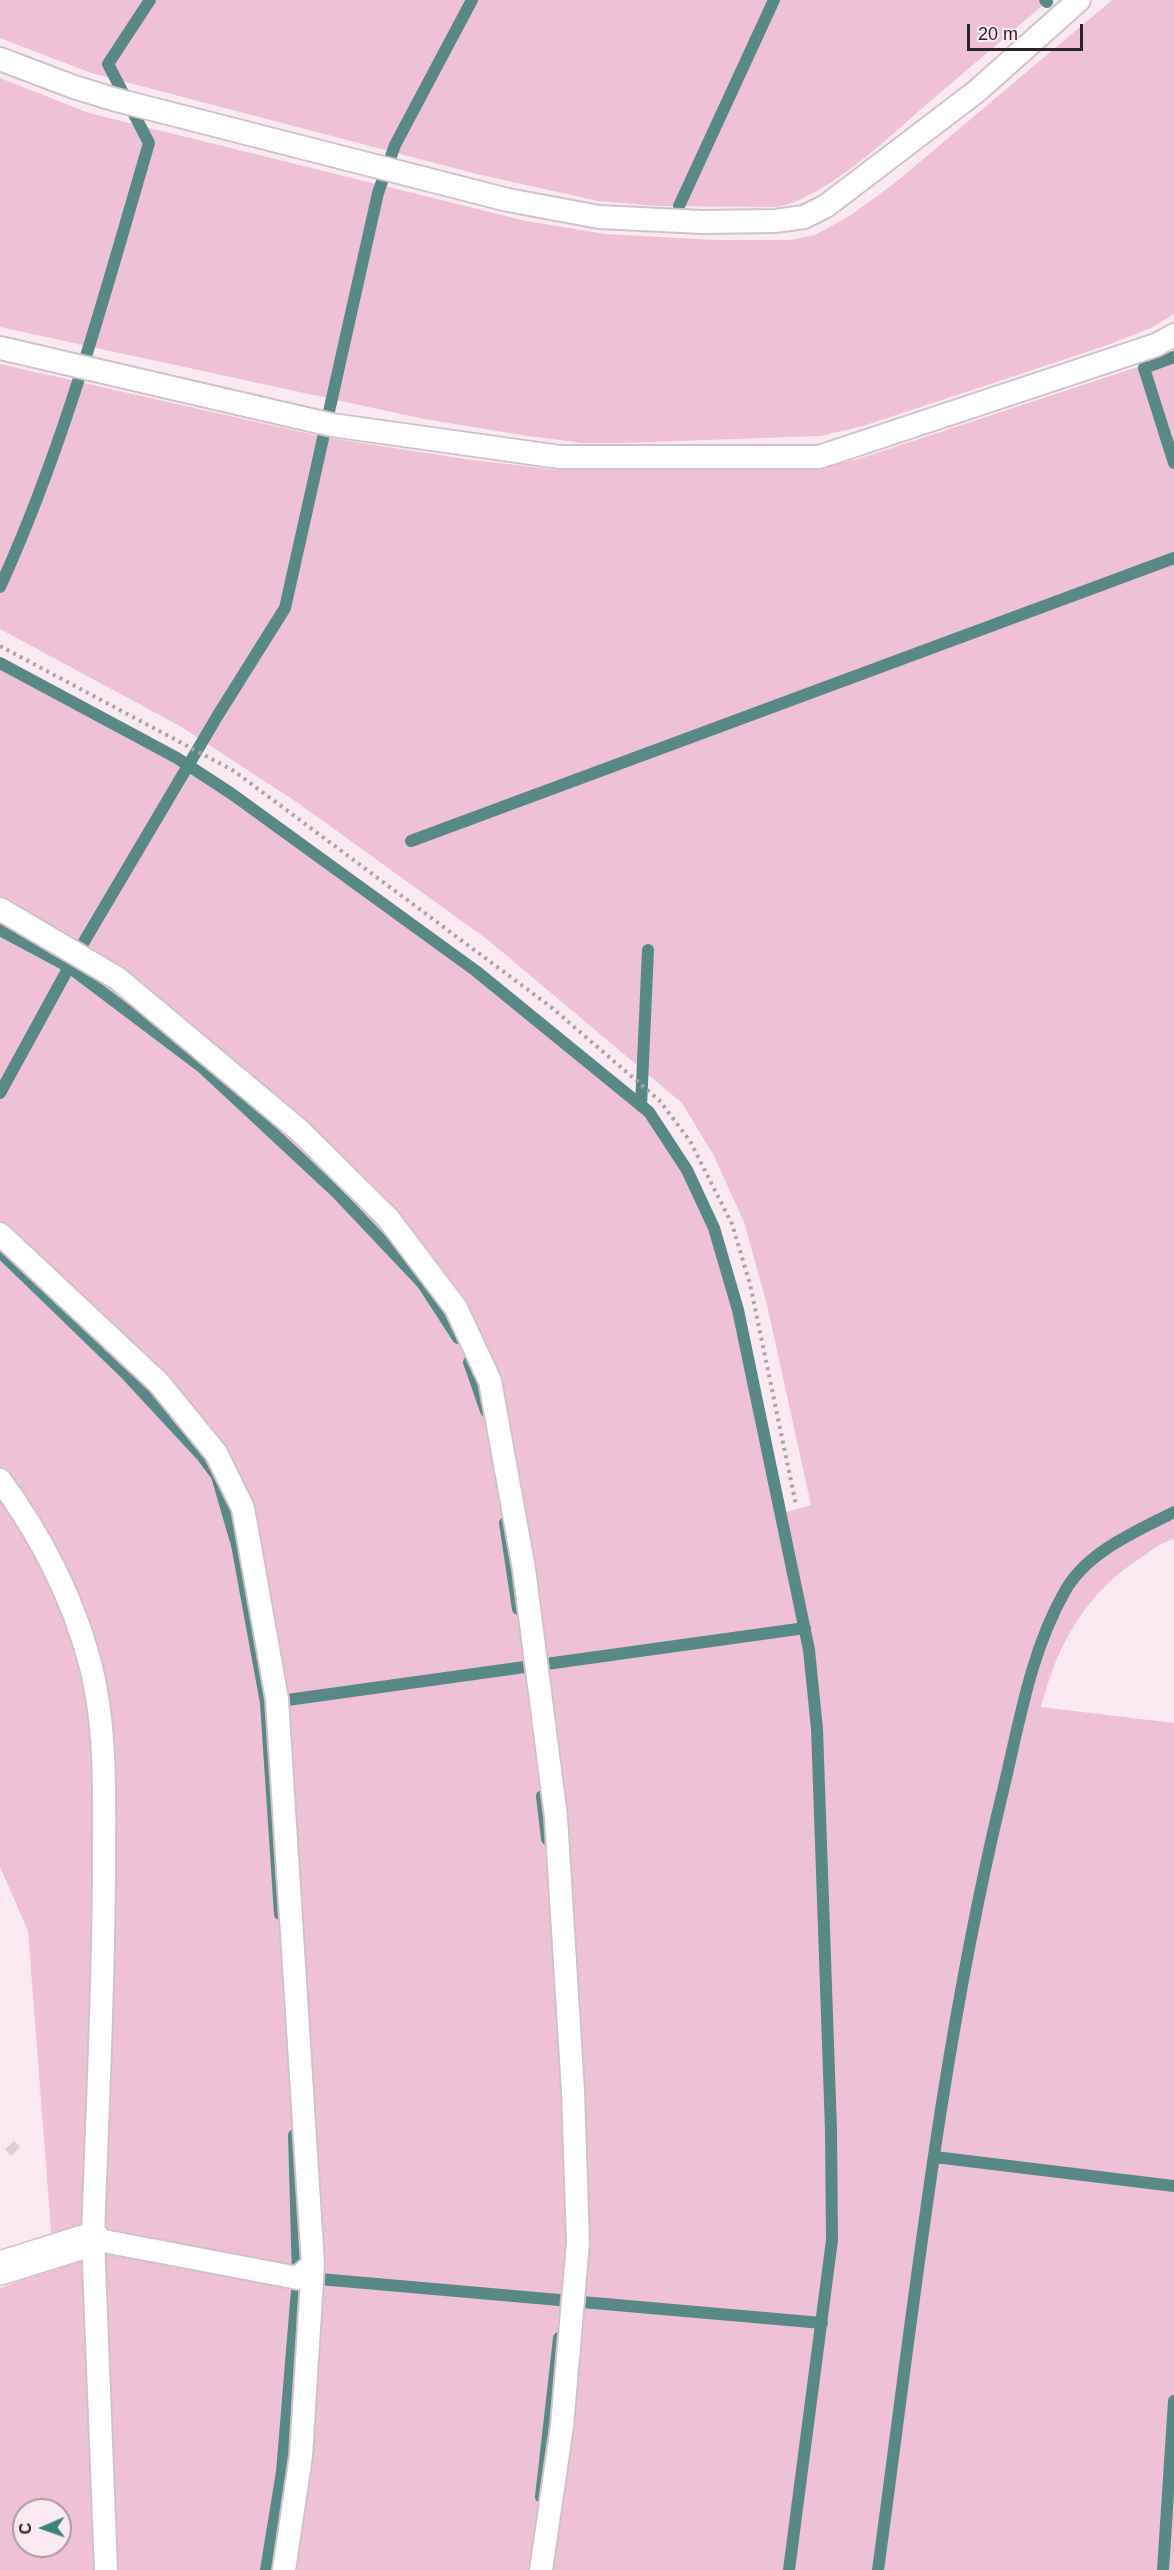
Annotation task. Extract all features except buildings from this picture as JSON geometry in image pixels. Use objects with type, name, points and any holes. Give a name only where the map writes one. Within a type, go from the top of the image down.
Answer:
[{"type":"street","points":[[0,2268],[93,2239]]},
{"type":"lane","points":[[0,59],[113,99],[508,200],[599,217],[702,222],[775,221],[804,217],[826,206],[977,91],[1079,0]]},
{"type":"lane","points":[[0,348],[332,425],[560,457],[807,457],[819,456],[1004,396],[1156,345],[1174,335]]},
{"type":"lane","points":[[0,909],[117,978],[299,1130],[388,1218],[456,1308],[490,1381],[524,1569],[556,1817],[573,2091],[578,2243],[562,2426],[542,2570]]},
{"type":"lane","points":[[0,1234],[159,1383],[216,1453],[243,1508],[278,1699],[313,2264],[301,2456],[284,2570]]},
{"type":"lane","points":[[0,1480],[24,1516],[73,1610],[90,1664],[99,1712],[104,1795],[104,1906],[93,2239],[106,2570]]},
{"type":"lane","points":[[93,2239],[298,2278],[313,2264]]},
{"type":"path","points":[[0,646],[234,771],[551,1007],[659,1100],[690,1141],[732,1224],[750,1284],[796,1505]]},
{"type":"shaded area","points":[[0,0],[1049,0],[857,164],[817,191],[778,207],[659,206],[598,201],[477,174],[91,73],[0,38]]},
{"type":"shaded area","points":[[1112,0],[1174,0],[1174,314],[1151,328],[1105,346],[863,426],[820,436],[583,443],[424,419],[0,327],[0,78],[89,113],[526,221],[605,234],[717,240],[790,240],[815,235],[851,215],[896,182]]},
{"type":"shaded area","points":[[1174,355],[1174,1539],[1157,1546],[1122,1571],[1090,1603],[1065,1642],[1041,1707],[1174,1723],[1174,2570],[0,2570],[0,2288],[54,2269],[28,1931],[0,1867],[0,660],[173,752],[234,793],[476,968],[651,1110],[689,1169],[717,1227],[740,1308],[783,1513],[811,1505],[767,1305],[744,1222],[714,1156],[682,1103],[488,940],[298,803],[180,726],[0,629],[0,364],[323,437],[465,459],[559,470],[764,469],[821,466],[855,460]]},
{"type":"waterway","points":[[0,587],[45,479],[64,424],[100,312],[149,143],[108,64],[150,0]]},
{"type":"waterway","points":[[0,1093],[69,967],[218,715],[285,608],[378,193],[395,145],[472,0]]},
{"type":"waterway","points":[[679,206],[774,0]]},
{"type":"waterway","points":[[1174,357],[1144,368],[1174,463]]},
{"type":"waterway","points":[[411,841],[1174,558]]},
{"type":"waterway","points":[[0,663],[177,758],[232,794],[476,971],[649,1112],[687,1170],[714,1228],[738,1310],[809,1650],[817,1729],[831,2130],[832,2240],[789,2570]]},
{"type":"waterway","points":[[0,930],[69,967],[203,1068],[335,1191],[423,1284],[458,1338]]},
{"type":"waterway","points":[[641,1106],[648,950]]},
{"type":"waterway","points":[[0,1252],[125,1373],[202,1456],[217,1476],[237,1545],[266,1703],[280,1914]]},
{"type":"waterway","points":[[469,1362],[486,1411]]},
{"type":"waterway","points":[[878,2570],[944,2089],[979,1898],[1025,1695],[1052,1616],[1074,1577],[1113,1544],[1174,1512]]},
{"type":"waterway","points":[[505,1523],[518,1609]]},
{"type":"waterway","points":[[273,1702],[805,1628]]},
{"type":"waterway","points":[[542,1796],[547,1839]]},
{"type":"waterway","points":[[266,2570],[282,2472],[298,2278],[294,2135]]},
{"type":"waterway","points":[[935,2157],[1174,2186]]},
{"type":"waterway","points":[[308,2278],[822,2323]]},
{"type":"waterway","points":[[541,2497],[559,2338]]},
{"type":"waterway","points":[[1163,2570],[1174,2401]]}]
